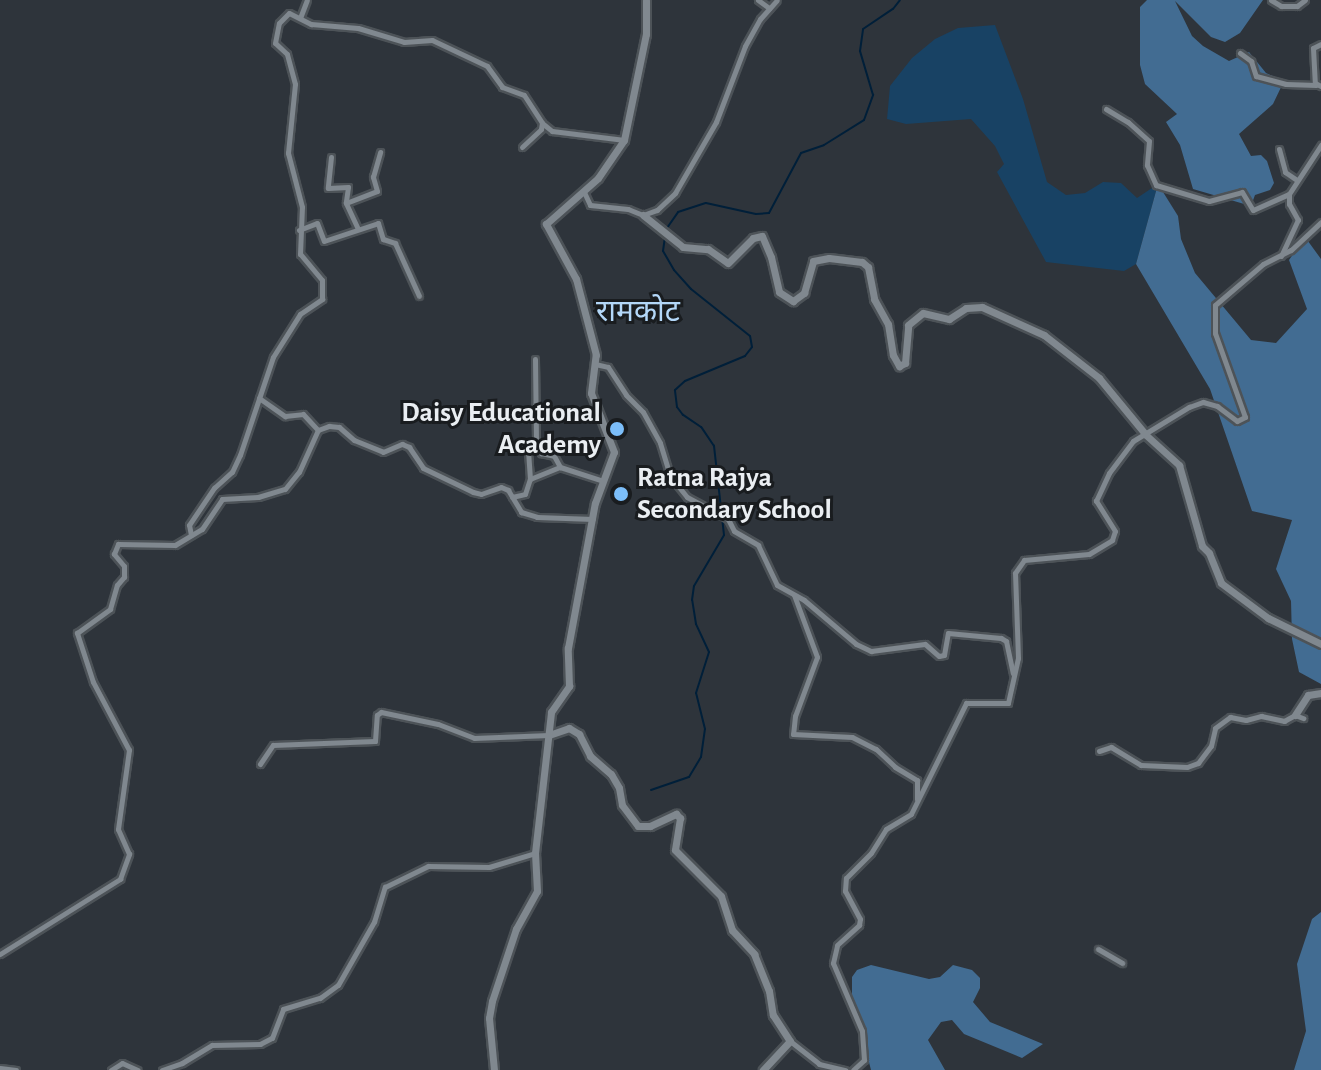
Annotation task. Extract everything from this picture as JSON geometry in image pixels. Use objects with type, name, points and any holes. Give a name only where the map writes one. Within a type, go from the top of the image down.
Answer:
[{"type":"street","points":[[300,18],[307,0]]},
{"type":"street","points":[[494,1070],[489,1018],[492,1001],[516,929],[537,891],[535,853],[551,712],[569,686],[568,648],[600,480],[614,452],[591,393],[595,346],[580,305],[576,279],[546,224],[584,192],[624,140],[646,34],[646,0]]},
{"type":"street","points":[[758,0],[769,8]]},
{"type":"street","points":[[643,215],[657,210],[685,178],[716,122],[745,46],[777,0]]},
{"type":"street","points":[[1271,0],[1288,6],[1305,0]]},
{"type":"street","points":[[191,535],[189,525],[205,500],[232,472],[273,357],[300,314],[322,299],[322,280],[300,254],[298,231],[302,207],[288,153],[295,84],[287,54],[275,43],[279,23],[289,13],[311,24],[358,28],[404,42],[432,40],[487,66],[502,87],[524,95],[542,123],[552,131],[624,140]]},
{"type":"street","points":[[1240,53],[1249,59],[1256,76],[1286,84],[1318,85],[1313,46],[1321,44]]},
{"type":"street","points":[[1106,109],[1128,122],[1149,141],[1147,165],[1156,185],[1209,201],[1242,192],[1253,210],[1289,194]]},
{"type":"street","points":[[522,147],[541,129],[542,123]]},
{"type":"street","points":[[1281,257],[1298,220],[1289,204],[1289,194],[1321,145]]},
{"type":"street","points":[[1279,149],[1285,172],[1297,180]]},
{"type":"street","points":[[346,203],[377,191],[373,177],[380,152]]},
{"type":"street","points":[[331,157],[328,188],[348,187],[346,203],[358,229]]},
{"type":"street","points":[[584,192],[590,205],[628,209],[643,215],[683,247],[708,249],[728,263],[753,238],[762,236],[771,257],[779,292],[788,300],[801,298],[813,261],[829,258],[862,262],[868,267],[874,299],[888,324],[893,355],[899,366],[905,363],[908,325],[919,314],[949,319],[972,306],[990,309],[1044,335],[1099,378],[1146,435],[1179,465],[1202,546],[1209,553],[1221,583],[1268,618],[1321,644]]},
{"type":"street","points":[[853,1070],[864,1060],[862,1031],[833,963],[837,945],[859,925],[860,919],[845,891],[846,878],[871,853],[886,829],[911,814],[966,703],[1008,703],[1018,658],[1015,573],[1024,560],[1089,554],[1112,540],[1115,531],[1096,501],[1109,473],[1133,441],[1189,407],[1203,402],[1217,406],[1237,421],[1245,417],[1215,333],[1215,305],[1263,264],[1281,257],[1321,222]]},
{"type":"street","points":[[298,231],[317,223],[324,241],[378,223],[383,239],[395,243],[419,296]]},
{"type":"street","points":[[535,359],[536,446],[541,453],[554,456],[560,467]]},
{"type":"street","points":[[595,364],[608,367],[626,395],[643,412],[660,443],[670,476],[687,497],[713,514],[728,519],[734,531],[758,545],[777,585],[856,644],[871,651],[925,644],[939,656],[944,655],[948,633],[1001,638],[1006,641],[1008,664],[1013,673]]},
{"type":"street","points":[[259,398],[285,416],[303,414],[318,430]]},
{"type":"street","points":[[318,430],[339,427],[354,440],[383,452],[402,444],[409,447],[423,468],[436,477],[481,494],[501,487],[521,512],[537,517],[594,519]]},
{"type":"street","points":[[0,954],[120,879],[129,854],[118,829],[118,810],[129,750],[93,682],[77,633],[110,609],[117,585],[124,577],[124,566],[114,554],[118,544],[175,545],[202,529],[222,499],[258,497],[292,484],[318,430]]},
{"type":"street","points":[[512,497],[525,494],[530,479],[528,452],[536,446]]},
{"type":"street","points":[[530,479],[560,467],[600,480]]},
{"type":"street","points":[[794,595],[817,657],[795,716],[793,734],[852,737],[876,749],[895,767],[917,780],[917,800]]},
{"type":"street","points":[[1099,751],[1111,747],[1141,765],[1187,767],[1198,763],[1211,746],[1215,728],[1230,717],[1246,720],[1261,716],[1284,721],[1295,715],[1308,695],[1321,693]]},
{"type":"street","points":[[260,764],[273,745],[375,741],[377,715],[381,712],[438,724],[474,738],[549,735],[569,728],[579,734],[590,756],[611,774],[619,788],[622,805],[638,826],[650,826],[676,814],[680,818],[675,850],[721,896],[732,930],[754,954],[769,991],[773,1015],[790,1041],[819,1064],[845,1070]]},
{"type":"street","points":[[1295,715],[1303,718]]},
{"type":"street","points":[[162,1070],[182,1063],[212,1045],[260,1044],[272,1038],[283,1009],[290,1004],[320,998],[338,985],[374,922],[385,887],[428,866],[489,867],[535,853]]},
{"type":"street","points":[[1098,949],[1122,963]]},
{"type":"street","points":[[763,1070],[790,1041]]},
{"type":"street","points":[[111,1070],[122,1063],[138,1070]]},
{"type":"street","points":[[0,1068],[16,1070]]},
{"type":"shaded area","points":[[1147,0],[1263,0],[1240,33],[1225,42],[1211,37],[1175,1],[1192,36],[1203,46],[1229,61],[1249,52],[1266,73],[1284,81],[1273,104],[1239,134],[1251,156],[1261,155],[1267,161],[1274,183],[1270,190],[1255,195],[1251,206],[1193,189],[1180,145],[1166,122],[1177,114],[1145,84],[1140,65],[1140,7]]},
{"type":"shaded area","points":[[995,25],[1023,99],[1047,182],[1066,195],[1085,193],[1103,182],[1121,183],[1137,198],[1158,184],[1136,264],[1124,271],[1046,262],[997,172],[1004,164],[995,146],[971,119],[906,124],[887,119],[890,86],[912,58],[935,39],[958,28]]},
{"type":"shaded area","points":[[1158,184],[1178,216],[1181,239],[1195,273],[1251,340],[1276,343],[1307,309],[1289,260],[1305,237],[1321,259],[1321,684],[1299,672],[1292,639],[1291,601],[1276,569],[1292,520],[1252,511],[1210,389],[1136,264]]},
{"type":"shaded area","points":[[1321,912],[1321,1070],[1294,1070],[1306,1031],[1297,964],[1312,919]]},
{"type":"shaded area","points":[[871,965],[929,979],[940,977],[953,965],[972,970],[980,978],[980,988],[973,1002],[990,1022],[1043,1044],[1022,1058],[964,1034],[952,1020],[941,1022],[928,1040],[945,1070],[871,1070],[852,996],[852,977],[857,970]]},
{"type":"waterway","points":[[667,228],[678,212],[706,203],[756,214],[769,213],[801,153],[824,145],[864,120],[873,95],[860,51],[863,29],[893,9],[900,0]]},
{"type":"waterway","points":[[651,790],[689,777],[701,757],[705,729],[696,693],[709,652],[696,624],[692,600],[694,586],[724,535],[714,446],[701,427],[677,407],[675,390],[685,381],[745,356],[752,347],[750,336],[691,289],[674,270],[663,251],[665,237]]},
{"type":"place","name":"Daisy Educational Academy","points":[[617,429]]},
{"type":"place","name":"Ratna Rajya Secondary School","points":[[621,494]]},
{"type":"district","name":"रामकोट","points":[[638,312]]}]
